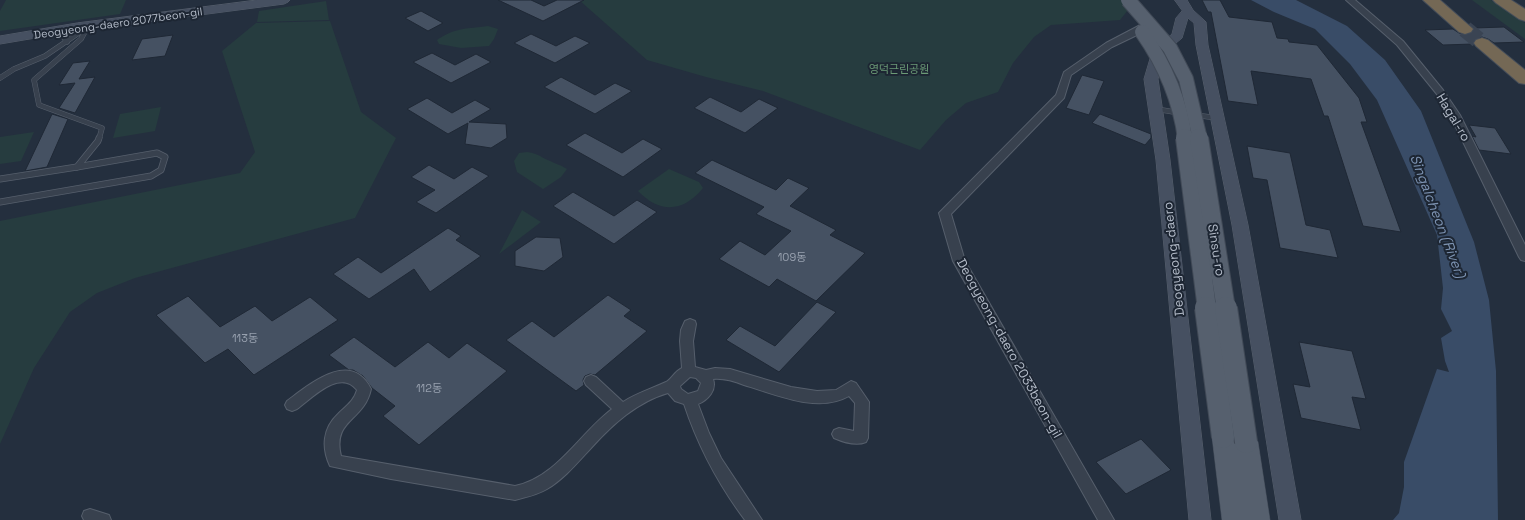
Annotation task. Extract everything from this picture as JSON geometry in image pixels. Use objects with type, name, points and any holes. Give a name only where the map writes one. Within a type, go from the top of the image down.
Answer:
[{"type":"highway","points":[[1431,0],[1465,28]]},
{"type":"highway","points":[[1501,0],[1525,16]]},
{"type":"highway","points":[[1482,43],[1525,79]]},
{"type":"main road","name":"Sinsu-ro","points":[[1115,0],[1134,22],[1153,48],[1172,82],[1182,118],[1234,520]]},
{"type":"main road","name":"Sinsu-ro","points":[[1128,0],[1170,48],[1186,79],[1197,122],[1258,520]]},
{"type":"street","name":"Deogyeong-daero 2077beon-gil","points":[[0,40],[88,26],[284,0]]},
{"type":"street","name":"Hagal-ro","points":[[1350,0],[1400,43],[1440,92],[1455,115],[1525,257]]},
{"type":"street","name":"Deogyeong-daero","points":[[1185,6],[1178,35],[1158,52],[1151,79],[1156,109],[1200,520]]},
{"type":"street","name":"Deogyeong-daero","points":[[1185,6],[1200,22],[1202,45],[1240,225],[1290,520]]},
{"type":"street","name":"Deogyeong-daero 2033beon-gil","points":[[1106,520],[959,261],[945,213],[1061,96],[1067,74],[1109,45],[1136,32],[1151,22]]},
{"type":"street","points":[[689,371],[686,339],[687,330],[690,324]]},
{"type":"street","points":[[689,371],[700,372],[705,376],[709,384],[708,389],[700,397],[689,399],[680,397],[674,390],[674,382],[680,374],[689,371]]},
{"type":"street","points":[[705,376],[712,373],[724,373],[785,390],[821,398],[837,395],[851,387],[862,402],[860,438],[839,434]]},
{"type":"street","points":[[292,405],[324,381],[339,377],[351,376],[359,381],[364,389],[363,397],[360,403],[335,428],[332,435],[331,446],[335,461],[515,493],[530,491],[547,481],[622,410],[651,393],[673,386]]},
{"type":"street","points":[[591,381],[622,410]]},
{"type":"street","points":[[689,399],[700,431],[713,460],[729,488],[754,520]]},
{"type":"lane","points":[[0,78],[14,69],[45,56],[88,26]]},
{"type":"lane","points":[[77,166],[98,141],[102,128],[39,105],[34,80],[81,39],[88,26]]},
{"type":"lane","points":[[52,32],[62,35],[67,42]]},
{"type":"lane","points":[[45,56],[60,58]]},
{"type":"lane","points":[[1156,109],[1217,118]]},
{"type":"lane","points":[[0,179],[157,154],[165,157],[161,170],[150,176],[0,202]]},
{"type":"green space","points":[[6,0],[126,0],[120,14],[0,31],[0,11]]},
{"type":"green space","name":"영덕근린공원","points":[[579,0],[1136,0],[1120,20],[1051,25],[1034,37],[1013,63],[998,92],[966,103],[946,120],[920,150],[763,91],[647,60]]},
{"type":"green space","points":[[1472,0],[1491,0],[1525,23],[1525,39]]},
{"type":"green space","points":[[326,1],[329,20],[257,22],[259,11]]},
{"type":"green space","points":[[330,21],[361,112],[396,138],[355,218],[135,278],[97,293],[70,312],[34,368],[0,444],[0,221],[240,173],[255,152],[222,51],[256,23]]},
{"type":"green space","points":[[488,26],[498,29],[489,46],[461,48],[439,44],[437,40],[456,31]]},
{"type":"green space","points":[[161,107],[155,131],[113,138],[120,114]]},
{"type":"green space","points":[[34,132],[21,161],[0,164],[0,137]]},
{"type":"green space","points":[[527,152],[567,169],[561,177],[543,189],[517,172],[514,161],[519,153]]},
{"type":"green space","points":[[669,169],[699,182],[703,188],[688,202],[680,206],[672,207],[655,204],[638,191]]},
{"type":"green space","points":[[522,210],[541,222],[499,254]]},
{"type":"water","name":"Singalcheon (River)","points":[[1251,0],[1296,0],[1347,26],[1385,60],[1421,111],[1474,242],[1489,300],[1496,371],[1498,520],[1393,520],[1399,513],[1404,487],[1404,462],[1437,369],[1449,372],[1445,361],[1441,338],[1452,331],[1441,309],[1443,288],[1437,235],[1377,100],[1350,64],[1315,29],[1274,12]]},
{"type":"building","points":[[498,0],[531,0],[544,6],[557,0],[584,0],[543,21]]},
{"type":"building","points":[[1202,0],[1220,0],[1229,17],[1272,22],[1277,38],[1288,39],[1289,42],[1317,45],[1359,98],[1367,122],[1361,122],[1401,232],[1363,226],[1328,116],[1324,116],[1311,79],[1251,71],[1258,105],[1228,101],[1211,12],[1208,12]]},
{"type":"building","points":[[421,11],[443,23],[428,31],[405,18]]},
{"type":"building","points":[[1504,27],[1524,42],[1494,43],[1482,37],[1475,39],[1473,44],[1443,45],[1425,30],[1453,29],[1465,35],[1472,33],[1474,28]]},
{"type":"building","points":[[531,34],[556,46],[575,36],[590,43],[555,63],[514,43]]},
{"type":"building","points":[[173,35],[165,56],[132,60],[142,39]]},
{"type":"building","points":[[432,53],[455,65],[476,54],[491,62],[451,83],[413,62]]},
{"type":"building","points":[[90,61],[79,79],[95,77],[75,113],[59,108],[75,83],[59,85],[73,63]]},
{"type":"building","points":[[1082,75],[1104,81],[1089,115],[1066,108]]},
{"type":"building","points":[[561,77],[595,95],[615,83],[632,91],[595,114],[544,87]]},
{"type":"building","points":[[710,97],[741,112],[759,99],[778,108],[745,133],[694,108]]},
{"type":"building","points":[[427,98],[452,113],[475,100],[491,109],[469,122],[506,124],[507,138],[491,148],[465,144],[468,123],[448,134],[407,109]]},
{"type":"building","points":[[52,114],[68,119],[47,167],[25,171]]},
{"type":"building","points":[[1100,114],[1151,134],[1151,138],[1145,145],[1092,123]]},
{"type":"building","points":[[1469,125],[1495,128],[1511,154],[1479,150],[1472,136],[1476,137]]},
{"type":"building","points":[[585,133],[622,153],[643,139],[662,149],[623,177],[566,145]]},
{"type":"building","points":[[1247,146],[1290,153],[1306,225],[1330,230],[1338,258],[1280,248],[1267,180],[1253,178]]},
{"type":"building","points":[[712,160],[776,190],[788,178],[809,188],[790,206],[836,230],[830,235],[865,253],[816,301],[777,279],[769,287],[719,259],[740,241],[765,255],[791,231],[756,214],[764,207],[695,173]]},
{"type":"building","points":[[429,165],[454,179],[472,167],[489,176],[436,213],[416,202],[435,190],[411,177]]},
{"type":"building","points":[[573,192],[614,216],[637,200],[657,212],[614,244],[553,206]]},
{"type":"building","points":[[448,228],[461,236],[456,240],[481,256],[430,292],[414,269],[369,299],[333,274],[358,257],[381,273]]},
{"type":"building","points":[[536,237],[560,238],[563,257],[544,271],[515,266],[515,251]]},
{"type":"building","points":[[608,295],[631,310],[624,316],[647,331],[595,375],[590,374],[585,376],[583,380],[584,385],[576,391],[506,340],[532,321],[554,337]]},
{"type":"building","points":[[188,296],[220,327],[255,306],[272,321],[310,297],[338,320],[254,375],[228,349],[205,363],[156,315]]},
{"type":"building","points":[[817,302],[836,312],[779,372],[726,340],[740,326],[775,346]]},
{"type":"building","points":[[354,337],[395,367],[428,342],[449,358],[467,343],[507,371],[419,445],[383,416],[395,406],[372,388],[363,376],[353,370],[349,370],[329,355]]},
{"type":"building","points":[[1299,342],[1352,351],[1366,399],[1352,397],[1361,430],[1301,418],[1293,384],[1310,387]]},
{"type":"building","points":[[1141,439],[1171,470],[1126,494],[1096,462]]},
{"type":"tunnel","points":[[1465,29],[1482,43]]}]
